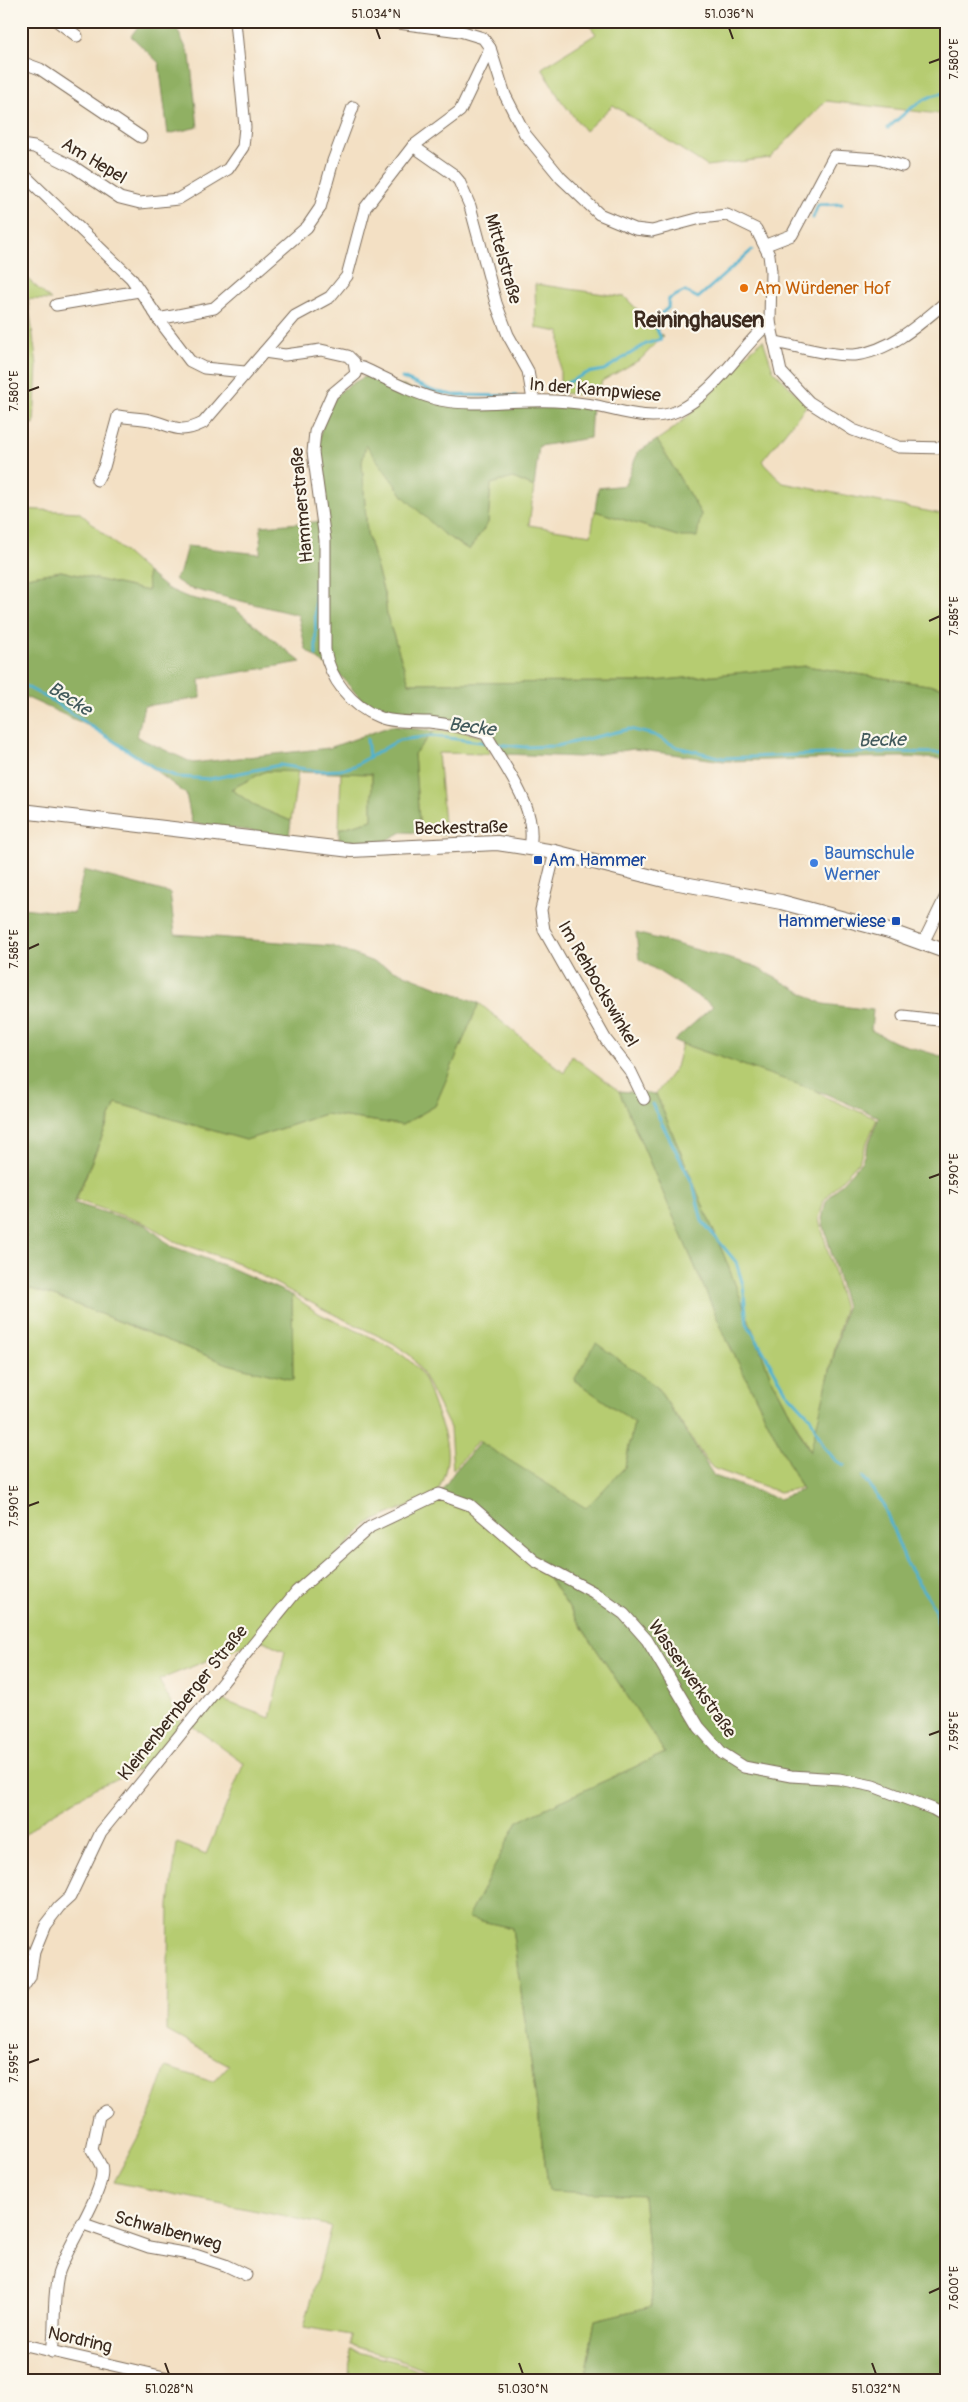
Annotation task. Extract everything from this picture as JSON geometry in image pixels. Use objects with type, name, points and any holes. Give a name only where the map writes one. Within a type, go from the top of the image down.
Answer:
[{"type":"main road","name":"Beckestraße","points":[[21,811],[351,850],[497,842],[555,852],[668,881],[781,902],[889,932],[947,952]]},
{"type":"street","points":[[57,21],[77,36]]},
{"type":"street","name":"Am Hepel","points":[[21,145],[34,147],[74,167],[120,198],[140,203],[178,198],[186,194],[228,169],[243,147],[245,127],[235,21]]},
{"type":"street","points":[[383,21],[471,34],[482,38],[490,48],[505,94],[525,134],[562,180],[600,214],[635,229],[652,231],[701,218],[727,215],[756,229],[766,245],[771,272],[770,322],[780,372],[810,402],[853,430],[899,447],[947,448]]},
{"type":"street","points":[[97,480],[104,467],[118,416],[150,420],[175,429],[190,429],[203,423],[295,316],[330,296],[347,276],[365,208],[414,146],[460,111],[490,48]]},
{"type":"street","points":[[21,62],[40,68],[140,137]]},
{"type":"street","points":[[158,319],[214,308],[307,227],[320,208],[353,107]]},
{"type":"street","name":"Mittelstraße","points":[[414,146],[453,174],[459,181],[470,206],[496,303],[508,335],[528,371],[533,400]]},
{"type":"street","points":[[766,245],[792,235],[834,156],[878,160],[902,166]]},
{"type":"street","points":[[21,172],[131,278],[158,319],[190,361],[204,368],[218,371],[245,372]]},
{"type":"street","points":[[56,305],[139,291]]},
{"type":"street","points":[[774,342],[854,355],[876,350],[898,338],[945,306]]},
{"type":"street","name":"In der Kampwiese","points":[[356,367],[363,368],[440,400],[491,403],[533,400],[592,405],[615,412],[665,415],[678,410],[712,386],[753,336],[770,322]]},
{"type":"street","points":[[264,352],[285,355],[322,350],[348,356],[356,367]]},
{"type":"street","name":"Hammerstraße","points":[[356,367],[356,374],[332,394],[326,405],[315,432],[313,452],[325,540],[325,650],[328,664],[338,684],[348,696],[360,707],[378,717],[469,728],[486,734],[527,808],[533,833],[530,848]]},
{"type":"street","name":"Im Rehbockswinkel","points":[[555,852],[541,910],[544,930],[606,1040],[631,1072],[644,1099]]},
{"type":"street","points":[[923,943],[947,894]]},
{"type":"street","points":[[903,1016],[947,1021]]},
{"type":"street","name":"Wasserwerkstraße","points":[[439,1494],[470,1505],[535,1561],[593,1592],[624,1614],[647,1640],[699,1727],[722,1753],[744,1767],[791,1776],[839,1779],[873,1786],[933,1810],[947,1818]]},
{"type":"street","name":"Kleinenbernberger Straße","points":[[21,1990],[25,1975],[46,1925],[59,1907],[70,1897],[101,1832],[296,1592],[370,1526],[439,1494]]},
{"type":"street","points":[[52,2352],[54,2299],[59,2273],[81,2223],[97,2193],[102,2176],[102,2167],[92,2150],[100,2116],[106,2111]]},
{"type":"street","name":"Schwalbenweg","points":[[81,2223],[149,2247],[195,2255],[225,2265],[246,2275]]},
{"type":"street","name":"Nordring","points":[[21,2344],[133,2375],[182,2381]]},
{"type":"green space","points":[[142,21],[173,21],[190,56],[198,127],[168,134],[159,63],[131,36]]},
{"type":"green space","points":[[586,21],[842,21],[855,27],[892,21],[947,21],[947,108],[939,114],[826,101],[770,158],[707,166],[613,105],[585,131],[560,99],[542,68],[596,34]]},
{"type":"green space","points":[[21,273],[51,300],[28,299],[37,365],[34,424],[21,422]]},
{"type":"green space","points":[[535,284],[625,297],[663,336],[641,359],[602,381],[597,396],[560,393],[560,332],[536,328]]},
{"type":"green space","points":[[763,340],[773,370],[807,405],[762,461],[783,483],[947,515],[947,688],[805,666],[645,682],[409,683],[387,616],[385,597],[367,533],[362,462],[366,444],[404,497],[488,523],[491,484],[513,478],[534,487],[529,525],[591,535],[595,511],[681,537],[701,514],[657,440],[686,418],[736,365]]},
{"type":"green space","points":[[366,376],[407,387],[440,400],[592,405],[590,438],[539,446],[534,487],[513,478],[491,484],[488,523],[469,550],[442,533],[404,497],[366,445],[362,462],[367,533],[385,597],[387,616],[409,683],[645,682],[806,666],[947,688],[947,759],[901,757],[724,761],[634,749],[579,757],[504,754],[491,731],[472,721],[393,715],[362,701],[344,679],[306,650],[298,615],[188,588],[174,579],[180,572],[187,546],[260,554],[261,526],[327,521],[319,456],[322,424],[328,409],[337,395]]},
{"type":"green space","points":[[657,440],[701,514],[697,537],[681,537],[595,511],[598,488],[625,485],[638,452]]},
{"type":"green space","points":[[21,509],[79,512],[147,572],[148,591],[61,571],[21,578]]},
{"type":"green space","points":[[61,571],[148,591],[147,572],[166,588],[187,597],[234,608],[301,662],[200,679],[201,698],[144,706],[137,737],[193,763],[329,748],[391,726],[434,731],[414,754],[420,833],[402,832],[386,841],[339,842],[339,829],[372,820],[372,774],[266,771],[231,789],[255,806],[291,821],[289,836],[192,823],[186,794],[134,754],[91,727],[21,695],[21,578]]},
{"type":"green space","points":[[434,731],[465,732],[482,737],[490,754],[438,753],[445,835],[420,833],[414,754]]},
{"type":"green space","points":[[266,771],[298,771],[291,821],[255,806],[231,789]]},
{"type":"green space","points":[[341,773],[372,774],[372,820],[339,829]]},
{"type":"green space","points":[[84,870],[170,893],[175,934],[332,946],[479,1003],[435,1106],[402,1125],[325,1114],[246,1140],[116,1103],[74,1203],[146,1225],[171,1246],[231,1268],[292,1295],[293,1380],[228,1364],[57,1297],[21,1286],[21,908],[74,913]]},
{"type":"green space","points":[[636,933],[752,965],[823,1004],[873,1010],[871,1030],[894,1042],[947,1058],[947,2381],[584,2381],[595,2320],[653,2306],[643,2195],[549,2191],[512,1928],[468,1918],[518,1821],[665,1753],[536,1558],[498,1525],[440,1493],[455,1471],[480,1442],[586,1508],[625,1467],[634,1422],[574,1380],[596,1343],[657,1387],[714,1476],[779,1499],[802,1490],[725,1336],[619,1091],[656,1094],[725,1258],[770,1375],[810,1452],[846,1307],[822,1219],[826,1201],[862,1161],[879,1117],[826,1094],[674,1041],[713,1006],[639,959]]},
{"type":"green space","points":[[479,1003],[564,1073],[572,1056],[619,1091],[725,1336],[801,1488],[779,1492],[715,1469],[707,1462],[657,1387],[574,1380],[634,1422],[625,1467],[586,1509],[478,1441],[453,1470],[450,1428],[423,1374],[411,1356],[393,1343],[321,1308],[238,1263],[174,1241],[147,1224],[76,1200],[116,1103],[246,1140],[325,1114],[402,1125],[435,1106]]},
{"type":"green space","points":[[682,1044],[816,1090],[825,1097],[877,1119],[859,1161],[824,1200],[819,1219],[844,1309],[811,1452],[770,1375],[725,1258],[656,1094],[676,1067]]},
{"type":"green space","points":[[21,1286],[57,1297],[228,1364],[293,1380],[292,1295],[320,1314],[391,1348],[415,1366],[423,1377],[445,1437],[447,1463],[437,1493],[367,1524],[253,1642],[159,1680],[182,1724],[147,1766],[95,1788],[42,1820],[21,1838]]},
{"type":"green space","points":[[439,1498],[468,1507],[541,1566],[665,1753],[518,1821],[469,1918],[512,1928],[549,2191],[643,2194],[653,2306],[595,2320],[584,2381],[452,2381],[405,2361],[350,2345],[350,2335],[304,2327],[331,2226],[114,2182],[149,2116],[166,2067],[213,2082],[229,2065],[167,2031],[169,1905],[177,1843],[206,1854],[244,1763],[192,1726],[214,1697],[270,1718],[285,1651],[261,1640],[298,1594],[371,1530]]},
{"type":"green space","points":[[350,2350],[405,2364],[444,2381],[349,2381]]},
{"type":"waterway","points":[[888,128],[923,100],[931,96],[947,93]]},
{"type":"waterway","points":[[813,218],[818,205],[842,204]]},
{"type":"waterway","points":[[550,391],[587,373],[604,370],[646,344],[661,339],[653,320],[668,308],[669,299],[685,291],[698,298],[752,250]]},
{"type":"waterway","points":[[402,378],[433,391],[453,395],[516,396]]},
{"type":"waterway","points":[[315,582],[316,655]]},
{"type":"waterway","name":"Becke","points":[[21,684],[53,701],[156,769],[178,777],[210,779],[280,765],[317,771],[340,770],[354,766],[399,740],[432,736],[489,743]]},
{"type":"waterway","name":"Becke","points":[[495,744],[524,747],[557,746],[629,729],[654,735],[677,747],[723,758],[883,752],[947,753]]},
{"type":"waterway","points":[[367,739],[369,756]]},
{"type":"waterway","points":[[652,1104],[693,1184],[702,1221],[736,1262],[743,1285],[747,1323],[786,1391],[810,1417],[824,1447],[836,1461],[844,1465]]},
{"type":"waterway","points":[[863,1477],[883,1504],[907,1565],[934,1607],[942,1639],[947,1643]]},
{"type":"place","name":"Am Würdener Hof","points":[[744,288]]},
{"type":"place","name":"Am Hammer","points":[[538,860]]},
{"type":"place","name":"Baumschule Werner","points":[[814,863]]},
{"type":"place","name":"Hammerwiese","points":[[896,921]]},
{"type":"district","name":"Reininghausen","points":[[699,320]]}]
